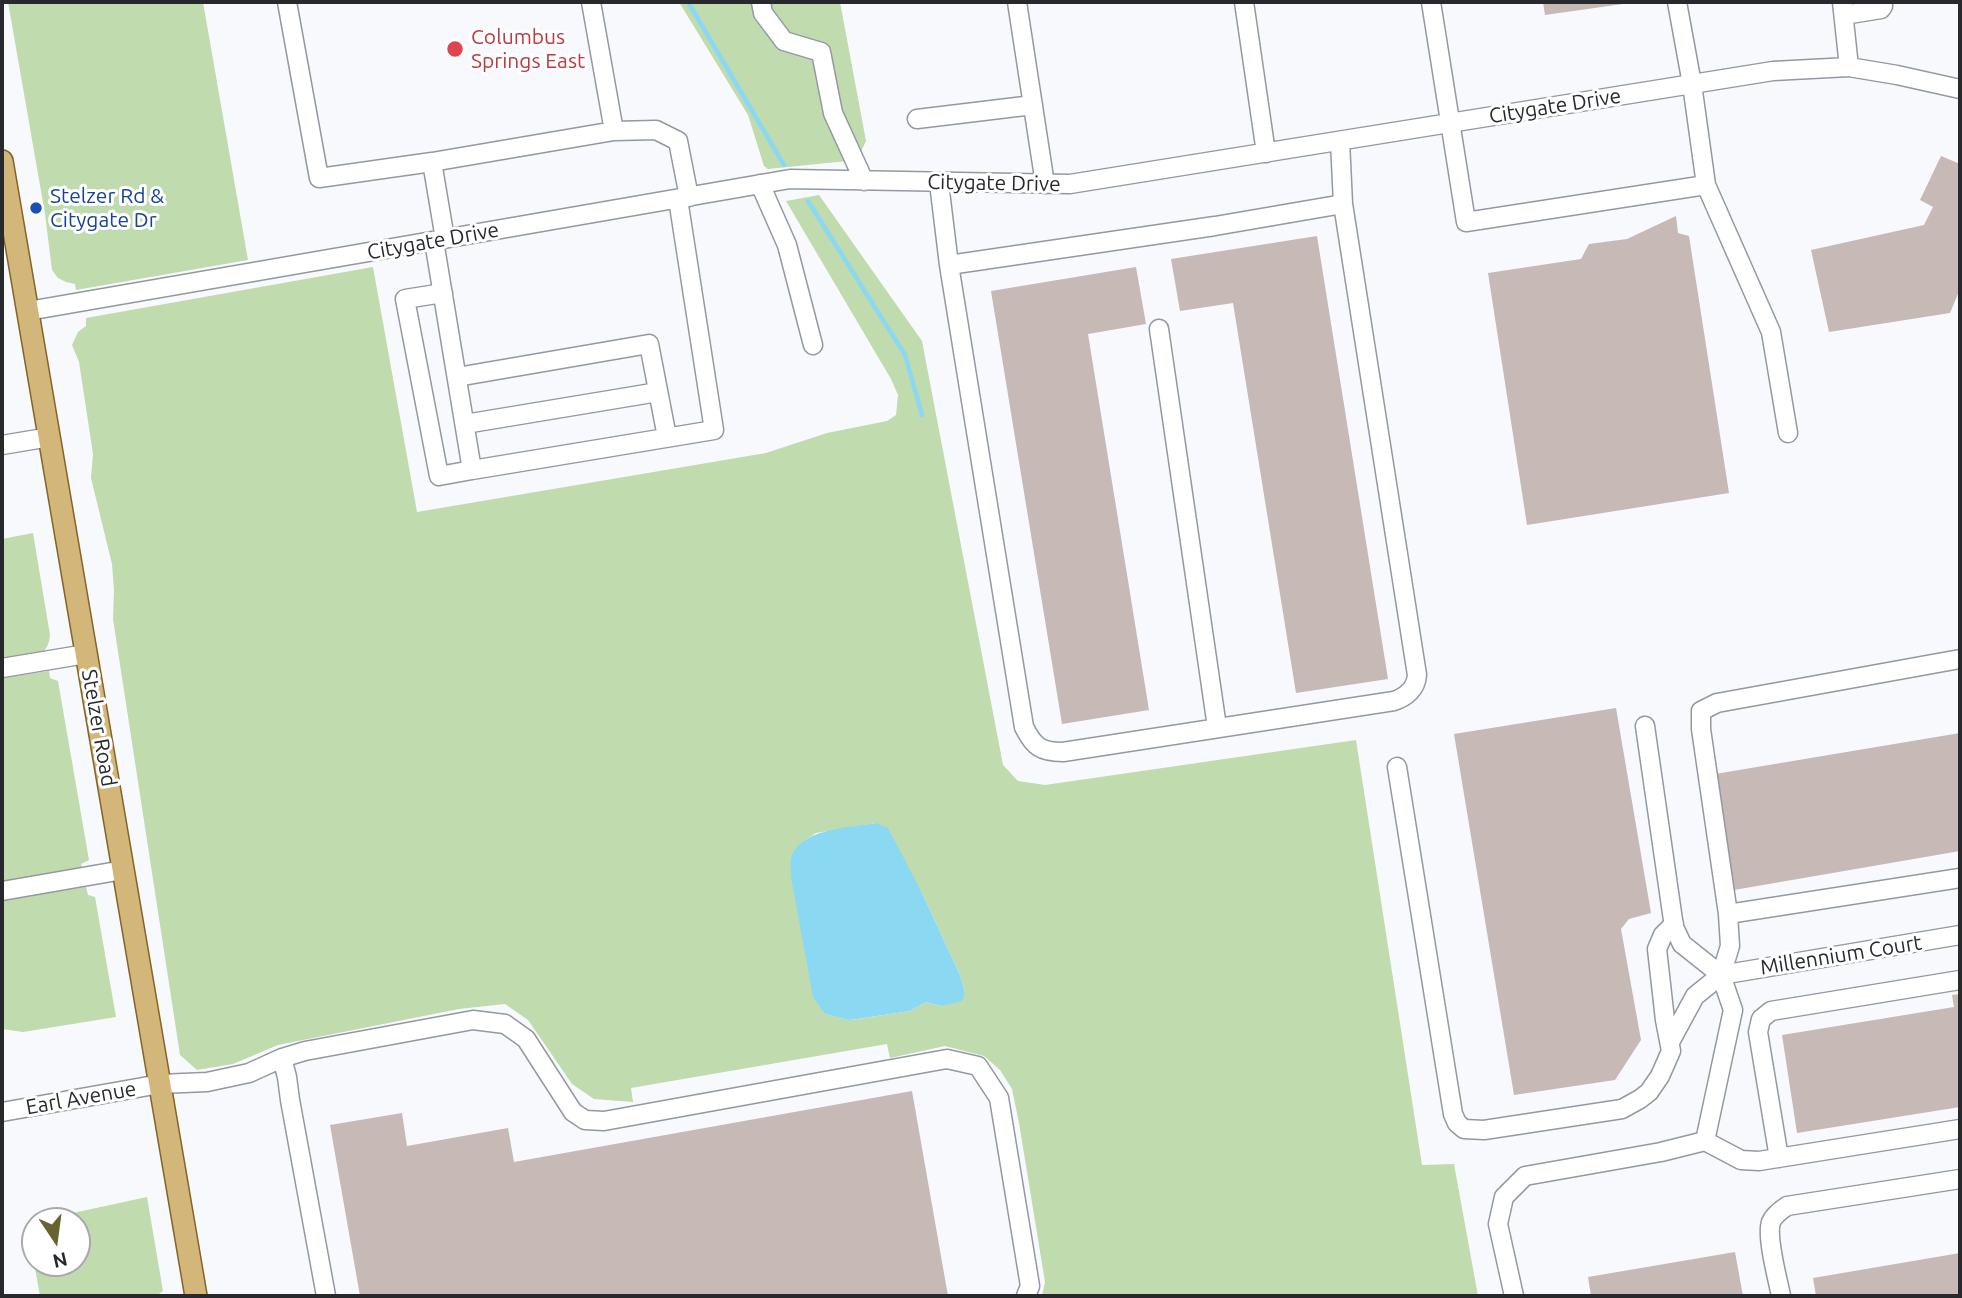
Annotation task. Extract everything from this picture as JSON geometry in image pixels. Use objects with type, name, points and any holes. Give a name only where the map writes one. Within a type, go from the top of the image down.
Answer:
[{"type":"main road","name":"Stelzer Road","points":[[2,161],[6,212],[28,311],[196,1296]]},
{"type":"street","points":[[287,2],[319,178],[614,131],[656,130],[678,141],[714,430],[439,476],[405,299],[443,293]]},
{"type":"street","points":[[591,2],[614,131]]},
{"type":"street","points":[[761,2],[763,13],[784,41],[821,52],[833,113],[864,181]]},
{"type":"street","points":[[1017,2],[1045,184]]},
{"type":"street","points":[[1244,2],[1266,153]]},
{"type":"street","points":[[1431,2],[1466,222],[1706,185]]},
{"type":"street","points":[[1677,2],[1706,185],[1771,332],[1788,433]]},
{"type":"street","points":[[1849,67],[1843,8],[1881,9],[1882,2]]},
{"type":"street","name":"Citygate Drive","points":[[28,311],[790,179],[1070,184],[1773,71],[1849,67],[1960,89]]},
{"type":"street","points":[[917,119],[1033,105]]},
{"type":"street","points":[[939,183],[949,265],[1024,727],[1029,738],[1038,747],[1048,752],[1063,752],[1394,701],[1406,697],[1417,682],[1343,204],[1340,141]]},
{"type":"street","points":[[432,162],[443,293],[472,470]]},
{"type":"street","points":[[760,184],[787,245],[813,345]]},
{"type":"street","points":[[949,265],[1215,226],[1343,204]]},
{"type":"street","points":[[1159,329],[1217,727]]},
{"type":"street","points":[[457,377],[649,344],[667,437]]},
{"type":"street","points":[[465,424],[658,392]]},
{"type":"street","points":[[2,445],[50,437]]},
{"type":"street","points":[[2,668],[86,654]]},
{"type":"street","points":[[1670,1042],[1695,996],[1721,975],[1730,946],[1701,712],[1717,703],[1960,659]]},
{"type":"street","points":[[1645,726],[1674,924],[1682,944],[1721,975],[1733,1010],[1705,1141]]},
{"type":"street","points":[[1397,767],[1453,1114],[1464,1129],[1483,1129],[1622,1109],[1649,1092],[1660,1076],[1671,1051],[1657,949],[1663,935],[1674,924]]},
{"type":"street","points":[[2,891],[123,870]]},
{"type":"street","points":[[1728,914],[1960,878]]},
{"type":"street","name":"Millennium Court","points":[[1721,975],[1960,935]]},
{"type":"street","points":[[1779,1158],[1758,1032],[1761,1019],[1771,1011],[1960,980]]},
{"type":"street","name":"Earl Avenue","points":[[2,1112],[160,1084],[206,1082],[249,1073],[305,1051],[472,1020],[505,1024],[526,1039],[573,1112],[585,1120],[604,1121],[947,1059],[978,1066],[999,1098],[1030,1286],[1026,1296]]},
{"type":"street","points":[[282,1058],[326,1296]]},
{"type":"street","points":[[1514,1296],[1498,1224],[1504,1197],[1525,1176],[1661,1152],[1705,1141],[1741,1160],[1759,1161],[1960,1129]]},
{"type":"street","points":[[1781,1296],[1770,1237],[1771,1223],[1780,1210],[1787,1206],[1960,1179]]},
{"type":"green space","points":[[8,2],[203,2],[248,260],[76,290],[75,284],[58,278],[52,270],[45,214]]},
{"type":"green space","points":[[679,2],[840,2],[866,141],[857,160],[768,169],[764,166],[748,115]]},
{"type":"green space","points":[[819,195],[922,341],[1003,765],[1018,781],[1045,785],[1356,740],[1422,1165],[1454,1164],[1478,1296],[1042,1296],[1045,1282],[1012,1089],[1000,1070],[984,1056],[945,1046],[890,1058],[887,1044],[631,1088],[633,1102],[594,1099],[572,1084],[528,1020],[505,1004],[459,1009],[278,1045],[233,1064],[197,1070],[180,1055],[113,619],[112,564],[91,478],[93,454],[79,362],[72,345],[78,332],[86,326],[86,318],[373,267],[417,512],[766,453],[827,433],[887,421],[896,415],[898,395],[891,379],[786,201]],"holes":[[[876,823],[922,893],[960,975],[965,993],[941,1006],[926,1002],[910,1011],[851,1020],[825,1014],[800,844],[816,833]]]},
{"type":"green space","points":[[33,533],[50,635],[48,644],[45,650],[33,658],[2,664],[2,539]]},
{"type":"green space","points":[[49,671],[50,678],[58,681],[89,860],[81,864],[84,871],[2,885],[2,678]]},
{"type":"green space","points":[[86,887],[88,895],[95,897],[116,1017],[23,1032],[2,1029],[2,900]]},
{"type":"green space","points":[[147,1197],[163,1291],[156,1296],[40,1296],[37,1277],[91,1277],[91,1209]]},
{"type":"water","points":[[876,823],[888,828],[922,893],[960,975],[965,993],[962,1001],[941,1006],[926,1002],[910,1011],[850,1020],[825,1014],[813,997],[791,877],[791,861],[796,849],[814,835],[839,828]]},
{"type":"building","points":[[1543,2],[1630,2],[1630,3],[1545,15]]},
{"type":"building","points":[[1941,156],[1960,164],[1960,289],[1950,313],[1829,332],[1811,250],[1924,225],[1933,207],[1920,200]]},
{"type":"building","points":[[1676,216],[1678,233],[1689,236],[1729,493],[1527,525],[1488,273],[1581,259],[1589,244],[1627,239]]},
{"type":"building","points":[[1317,236],[1388,679],[1296,693],[1233,303],[1180,311],[1171,259]]},
{"type":"building","points":[[1136,267],[1146,324],[1088,334],[1149,710],[1062,724],[991,291]]},
{"type":"building","points":[[1616,708],[1651,913],[1629,919],[1621,929],[1641,1040],[1615,1080],[1514,1095],[1454,734]]},
{"type":"building","points":[[1960,733],[1960,851],[1734,890],[1715,774]]},
{"type":"building","points":[[1960,994],[1960,1107],[1797,1133],[1782,1035],[1954,1007],[1952,995]]},
{"type":"building","points":[[912,1091],[948,1296],[360,1296],[330,1125],[402,1113],[407,1146],[508,1128],[514,1162]]},
{"type":"building","points":[[1735,1252],[1743,1296],[1591,1296],[1588,1277]]},
{"type":"building","points":[[1960,1253],[1960,1296],[1816,1296],[1813,1278]]},
{"type":"waterway","points":[[688,2],[784,165]]},
{"type":"waterway","points":[[808,201],[905,355],[922,415]]},
{"type":"place","name":"Columbus Springs East","points":[[455,49]]},
{"type":"place","name":"Stelzer Rd & Citygate Dr","points":[[36,208]]}]
